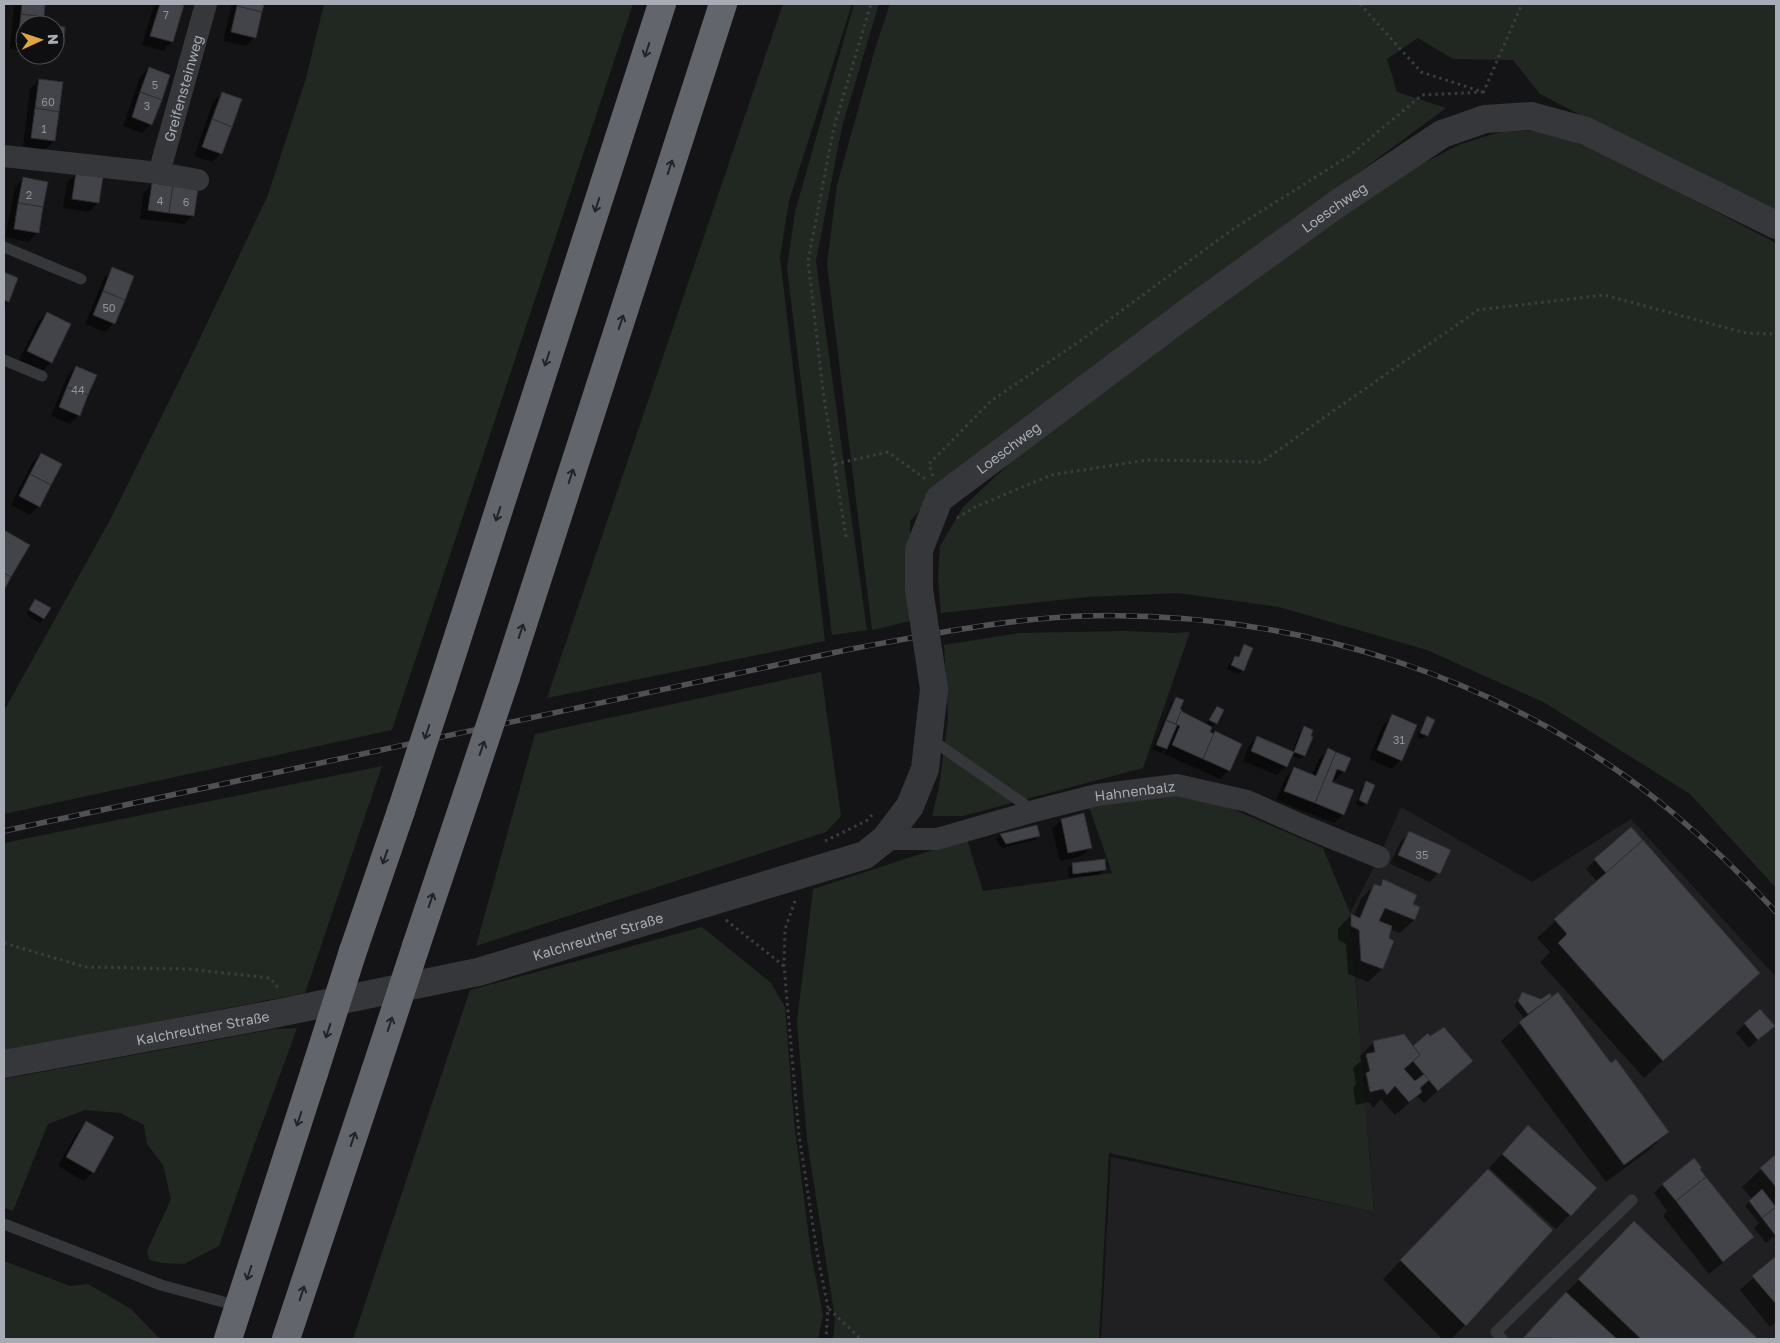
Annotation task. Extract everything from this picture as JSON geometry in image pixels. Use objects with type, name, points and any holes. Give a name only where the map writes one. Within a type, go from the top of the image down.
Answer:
[{"type":"highway","points":[[228,1339],[353,951],[442,686],[662,4]]},
{"type":"highway","points":[[286,1339],[506,677],[723,4]]},
{"type":"street","name":"Greifensteinweg","points":[[159,174],[206,4]]},
{"type":"street","name":"Loeschweg","points":[[947,509],[1192,309],[1337,204],[1442,134],[1485,119],[1531,116],[1586,131],[1776,225]]},
{"type":"street","points":[[4,156],[198,180]]},
{"type":"street","name":"Kalchreuther Straße","points":[[4,1064],[264,1016],[478,972],[865,855],[885,839],[910,806],[925,769],[930,738],[934,688],[919,589],[919,550],[947,509]]},
{"type":"street","name":"Hahnenbalz","points":[[885,839],[937,839],[1097,795],[1177,785],[1247,801],[1379,857]]},
{"type":"lane","points":[[4,247],[81,279]]},
{"type":"lane","points":[[4,360],[42,376]]},
{"type":"lane","points":[[930,738],[1034,811]]},
{"type":"lane","points":[[1502,1339],[1496,1332],[1632,1200]]},
{"type":"lane","points":[[4,1224],[162,1285],[238,1306]]},
{"type":"path","points":[[846,537],[823,391],[808,261],[834,127],[871,4]]},
{"type":"path","points":[[1360,4],[1421,72],[1483,92]]},
{"type":"path","points":[[1483,92],[1522,4]]},
{"type":"path","points":[[947,509],[929,464],[992,400],[1080,341],[1233,229],[1349,156],[1422,94],[1483,92]]},
{"type":"path","points":[[947,509],[975,507],[1051,475],[1147,460],[1262,462],[1478,310],[1604,295],[1746,333],[1776,334]]},
{"type":"path","points":[[835,464],[888,452],[926,477],[947,509]]},
{"type":"path","points":[[819,844],[866,821],[878,809]]},
{"type":"path","points":[[804,874],[785,929],[784,966],[799,1135],[817,1252],[828,1308],[826,1339]]},
{"type":"path","points":[[706,904],[784,966]]},
{"type":"path","points":[[4,943],[85,966],[188,969],[270,978]]},
{"type":"path","points":[[828,1308],[861,1339]]},
{"type":"shaded area","points":[[324,4],[633,4],[392,730],[4,814],[4,711],[110,520],[191,357],[268,195],[306,78]]},
{"type":"shaded area","points":[[783,4],[852,4],[789,201],[780,257],[825,641],[547,698]]},
{"type":"shaded area","points":[[854,4],[879,4],[842,127],[816,261],[867,630],[832,635],[787,268],[795,212]]},
{"type":"shaded area","points":[[890,4],[1776,4],[1776,209],[1613,132],[1540,94],[1513,60],[1453,59],[1418,38],[1387,59],[1397,92],[1446,108],[955,470],[910,521],[910,621],[872,630],[827,264],[837,185],[875,49]]},
{"type":"shaded area","points":[[1507,130],[1550,132],[1608,155],[1776,243],[1776,888],[1690,794],[1545,703],[1427,650],[1279,607],[1178,593],[1087,597],[941,613],[938,577],[940,546],[963,507],[1012,461],[1175,336],[1396,177],[1461,144]]},
{"type":"shaded area","points":[[1190,632],[1143,768],[963,816],[932,816],[939,787],[948,719],[944,645],[1019,633]]},
{"type":"shaded area","points":[[821,672],[841,816],[826,832],[476,946],[535,734]]},
{"type":"shaded area","points":[[382,766],[305,993],[4,1051],[4,843]]},
{"type":"shaded area","points":[[1163,794],[1212,800],[1323,848],[1350,913],[1374,1212],[1109,1153],[1099,1339],[833,1339],[835,1318],[807,1140],[797,1022],[813,889],[967,839],[983,891],[1112,873],[1089,807]]},
{"type":"shaded area","points":[[1401,807],[1532,882],[1631,819],[1776,977],[1776,1339],[1101,1339],[1111,1157],[1374,1212],[1350,913],[1379,857]]},
{"type":"shaded area","points":[[702,927],[771,983],[785,1007],[794,1121],[811,1253],[823,1315],[818,1339],[353,1339],[470,990]]},
{"type":"shaded area","points":[[297,1028],[219,1246],[184,1264],[149,1260],[147,1251],[171,1199],[163,1165],[147,1144],[144,1125],[120,1113],[85,1110],[48,1124],[13,1211],[4,1208],[4,1079],[275,1029]]},
{"type":"shaded area","points":[[4,1261],[70,1286],[88,1284],[131,1309],[160,1339],[4,1339]]},
{"type":"building","points":[[22,4],[45,4],[44,15],[21,14]]},
{"type":"building","points":[[160,4],[184,5],[173,42],[150,36]]},
{"type":"building","points":[[238,4],[264,4],[262,12],[237,6]]},
{"type":"building","points":[[237,6],[262,12],[256,38],[231,32]]},
{"type":"building","points":[[149,67],[170,75],[162,100],[140,92]]},
{"type":"building","points":[[39,79],[63,82],[59,112],[35,108]]},
{"type":"building","points":[[140,92],[162,100],[152,125],[132,117]]},
{"type":"building","points":[[222,92],[242,99],[232,127],[212,119]]},
{"type":"building","points":[[35,108],[59,112],[55,141],[31,138]]},
{"type":"building","points":[[212,119],[232,127],[222,154],[202,147]]},
{"type":"building","points":[[76,173],[103,177],[99,203],[72,199]]},
{"type":"building","points":[[23,177],[48,182],[43,207],[18,203]]},
{"type":"building","points":[[152,183],[173,186],[169,213],[148,210]]},
{"type":"building","points":[[173,186],[198,189],[194,216],[169,213]]},
{"type":"building","points":[[18,203],[43,207],[39,233],[14,229]]},
{"type":"building","points":[[112,267],[134,276],[125,300],[103,291]]},
{"type":"building","points":[[4,272],[18,278],[9,302],[4,300]]},
{"type":"building","points":[[103,291],[125,300],[115,324],[93,315]]},
{"type":"building","points":[[47,312],[71,324],[52,363],[27,351]]},
{"type":"building","points":[[76,366],[97,375],[88,395],[67,387]]},
{"type":"building","points":[[67,387],[88,395],[80,416],[59,407]]},
{"type":"building","points":[[41,453],[62,464],[51,485],[30,474]]},
{"type":"building","points":[[30,474],[51,485],[40,507],[19,496]]},
{"type":"building","points":[[4,530],[30,545],[11,577],[4,573]]},
{"type":"building","points":[[4,573],[11,577],[4,590]]},
{"type":"building","points":[[35,599],[51,608],[44,619],[29,610]]},
{"type":"building","points":[[1244,644],[1253,648],[1244,671],[1231,665],[1235,656],[1239,657]]},
{"type":"building","points":[[1176,697],[1184,700],[1176,724],[1166,720]]},
{"type":"building","points":[[1217,706],[1224,710],[1217,724],[1209,720]]},
{"type":"building","points":[[1181,711],[1212,727],[1210,732],[1214,734],[1203,759],[1172,745],[1180,726],[1176,724]]},
{"type":"building","points":[[1392,714],[1417,725],[1402,761],[1377,750]]},
{"type":"building","points":[[1427,716],[1435,720],[1428,736],[1420,733]]},
{"type":"building","points":[[1166,720],[1177,725],[1167,749],[1156,745]]},
{"type":"building","points":[[1304,726],[1313,730],[1311,736],[1313,737],[1305,756],[1294,752]]},
{"type":"building","points":[[1215,731],[1242,744],[1230,771],[1203,759]]},
{"type":"building","points":[[1257,736],[1294,752],[1287,767],[1251,751]]},
{"type":"building","points":[[1328,748],[1336,752],[1315,803],[1284,791],[1294,767],[1316,776]]},
{"type":"building","points":[[1336,752],[1351,758],[1345,772],[1337,769],[1332,782],[1354,790],[1344,815],[1315,803]]},
{"type":"building","points":[[1366,781],[1375,785],[1367,804],[1359,800]]},
{"type":"building","points":[[1084,813],[1092,848],[1068,853],[1061,819]]},
{"type":"building","points":[[1037,825],[1040,836],[1006,844],[1000,834]]},
{"type":"building","points":[[1631,827],[1643,840],[1606,873],[1594,859]]},
{"type":"building","points":[[1409,831],[1451,850],[1440,874],[1398,855]]},
{"type":"building","points":[[1643,840],[1760,973],[1663,1061],[1558,943],[1567,934],[1554,919]]},
{"type":"building","points":[[1105,859],[1106,870],[1073,874],[1072,863]]},
{"type":"building","points":[[1383,879],[1417,895],[1413,904],[1420,907],[1415,920],[1385,908],[1379,921],[1392,926],[1389,938],[1394,941],[1383,969],[1361,961],[1359,930],[1351,926],[1351,914],[1360,918],[1374,884],[1381,886]]},
{"type":"building","points":[[1522,992],[1541,999],[1550,993],[1552,997],[1528,1014],[1518,1001]]},
{"type":"building","points":[[1558,992],[1611,1063],[1616,1059],[1669,1132],[1624,1165],[1519,1022]]},
{"type":"building","points":[[1760,1009],[1775,1026],[1758,1040],[1744,1023]]},
{"type":"building","points":[[1444,1027],[1473,1061],[1438,1091],[1413,1061],[1420,1055],[1413,1046],[1428,1033],[1430,1036]]},
{"type":"building","points":[[1404,1034],[1420,1055],[1404,1069],[1415,1081],[1424,1074],[1429,1080],[1420,1088],[1422,1092],[1409,1102],[1395,1086],[1387,1095],[1383,1089],[1370,1092],[1366,1073],[1370,1071],[1366,1054],[1375,1052],[1373,1041]]},
{"type":"building","points":[[86,1121],[114,1137],[94,1173],[66,1157]]},
{"type":"building","points":[[1528,1125],[1597,1188],[1571,1216],[1502,1154]]},
{"type":"building","points":[[1776,1154],[1776,1187],[1760,1168]]},
{"type":"building","points":[[1694,1158],[1706,1177],[1676,1201],[1662,1184]]},
{"type":"building","points":[[1488,1169],[1553,1230],[1466,1326],[1400,1260]]},
{"type":"building","points":[[1706,1177],[1754,1237],[1723,1262],[1676,1201]]},
{"type":"building","points":[[1762,1189],[1776,1207],[1762,1218],[1749,1201]]},
{"type":"building","points":[[1776,1207],[1776,1234],[1775,1235],[1762,1218]]},
{"type":"building","points":[[1634,1221],[1758,1339],[1641,1339],[1578,1279]]},
{"type":"building","points":[[1776,1256],[1776,1304],[1752,1276]]},
{"type":"building","points":[[1566,1292],[1617,1339],[1523,1338]]},
{"type":"railway","points":[[4,831],[908,638],[1024,620],[1082,616],[1162,617],[1241,625],[1319,640],[1396,661],[1470,689],[1542,724],[1610,765],[1687,825],[1752,886],[1776,912]]}]
